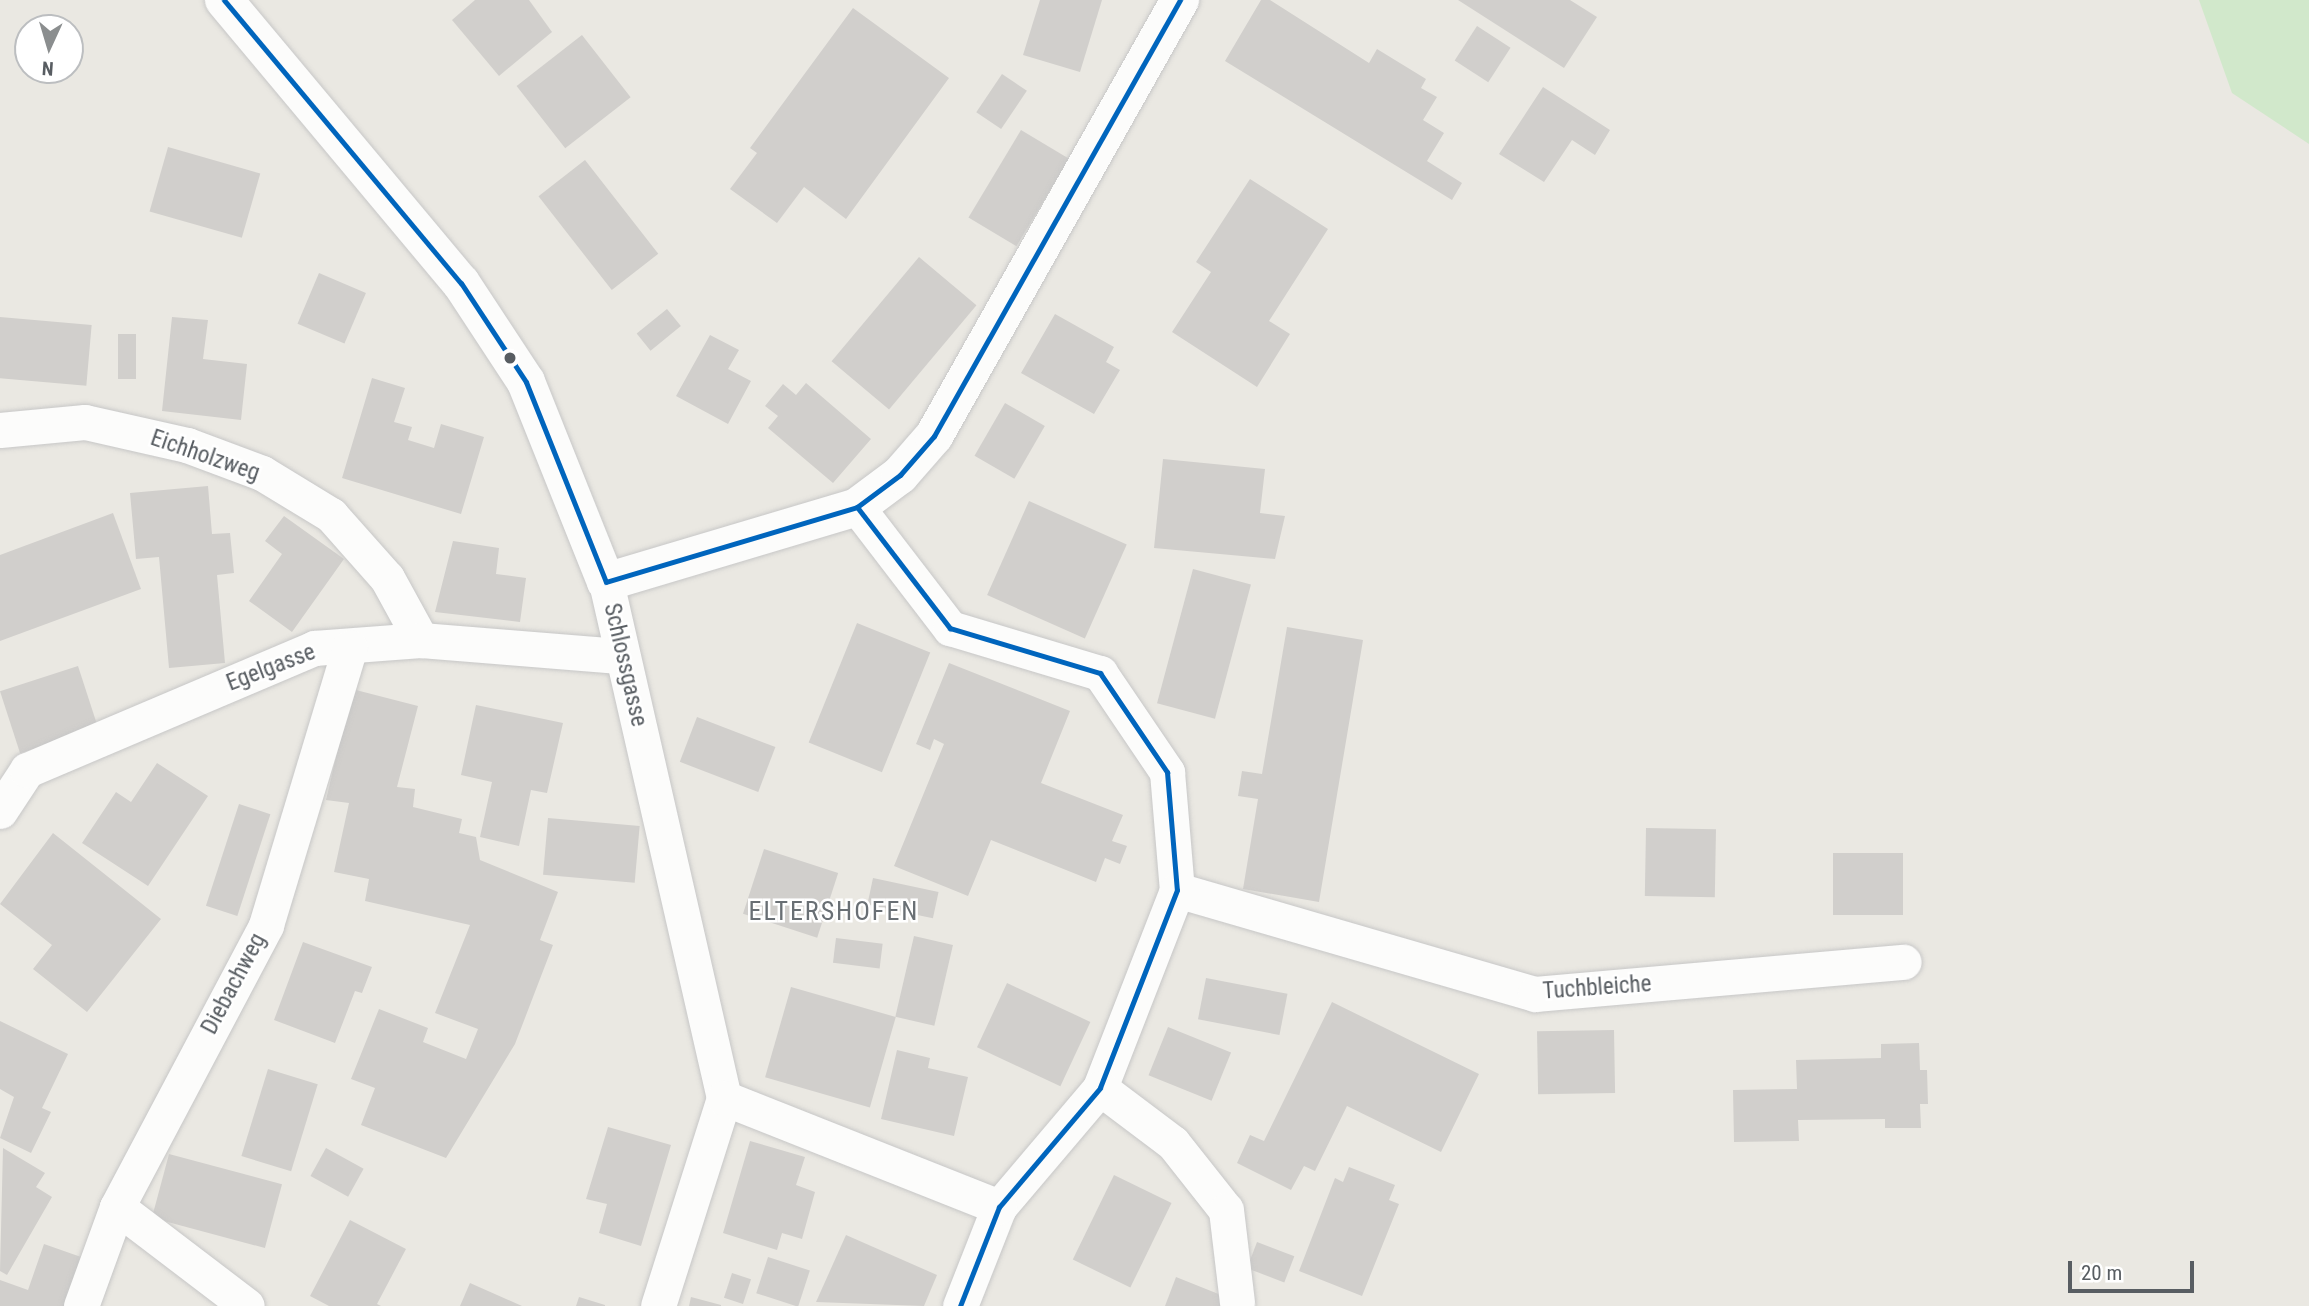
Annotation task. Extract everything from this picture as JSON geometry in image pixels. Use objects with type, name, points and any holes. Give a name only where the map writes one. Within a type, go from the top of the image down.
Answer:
[{"type":"street","name":"Schlossgasse","points":[[224,0],[461,283],[518,371],[606,582],[724,1098]]},
{"type":"street","points":[[606,582],[857,507],[900,475],[934,436],[1180,0]]},
{"type":"street","name":"Eichholzweg","points":[[0,430],[85,422],[187,445],[262,474],[331,515],[387,578],[421,640]]},
{"type":"street","points":[[857,507],[950,628],[1100,673],[1167,772],[1177,890],[1100,1088],[999,1207],[960,1306]]},
{"type":"street","name":"Egelgasse","points":[[0,811],[27,769],[314,648],[421,640],[622,656]]},
{"type":"street","name":"Diebachweg","points":[[81,1306],[117,1207],[266,925],[351,647]]},
{"type":"street","name":"Tuchbleiche","points":[[1177,890],[1535,994],[1904,961]]},
{"type":"street","points":[[1100,1088],[1174,1143],[1226,1210],[1237,1302]]},
{"type":"street","points":[[658,1306],[724,1098],[999,1207]]},
{"type":"street","points":[[117,1207],[247,1306]]},
{"type":"green space","points":[[2199,0],[2309,0],[2309,144],[2232,93]]},
{"type":"building","points":[[475,0],[529,0],[552,32],[499,76],[452,20]]},
{"type":"building","points":[[1040,0],[1102,0],[1080,72],[1023,55]]},
{"type":"building","points":[[1261,0],[1270,0],[1369,63],[1377,49],[1426,79],[1421,88],[1437,97],[1423,120],[1444,133],[1427,161],[1462,183],[1452,200],[1225,61]]},
{"type":"building","points":[[1458,0],[1570,0],[1597,17],[1564,68]]},
{"type":"building","points":[[853,8],[949,78],[846,219],[804,187],[777,223],[730,189],[757,153],[750,148]]},
{"type":"building","points":[[1477,26],[1511,48],[1488,82],[1455,60]]},
{"type":"building","points":[[582,35],[631,97],[565,148],[517,86]]},
{"type":"building","points":[[1002,74],[1027,91],[1001,129],[976,112]]},
{"type":"building","points":[[1543,87],[1610,130],[1595,155],[1572,140],[1544,182],[1499,154]]},
{"type":"building","points":[[1021,130],[1069,159],[1016,246],[968,217]]},
{"type":"building","points":[[168,147],[260,173],[242,238],[150,211]]},
{"type":"building","points":[[585,160],[658,254],[612,290],[539,196]]},
{"type":"building","points":[[1250,179],[1328,229],[1269,321],[1290,334],[1257,387],[1172,332],[1211,272],[1196,262]]},
{"type":"building","points":[[919,257],[976,305],[889,409],[832,361]]},
{"type":"building","points":[[319,273],[366,293],[344,344],[298,324]]},
{"type":"building","points":[[667,309],[681,326],[651,351],[637,334]]},
{"type":"building","points":[[1055,314],[1114,347],[1106,362],[1120,370],[1094,414],[1021,373]]},
{"type":"building","points":[[0,317],[92,325],[86,386],[0,378]]},
{"type":"building","points":[[172,317],[208,320],[203,359],[247,364],[241,420],[162,411]]},
{"type":"building","points":[[118,334],[136,334],[136,379],[118,379]]},
{"type":"building","points":[[710,335],[739,350],[728,369],[751,381],[728,424],[676,396]]},
{"type":"building","points":[[372,378],[405,388],[394,422],[412,427],[408,440],[434,448],[441,424],[484,437],[461,514],[342,478]]},
{"type":"building","points":[[806,383],[871,439],[833,483],[768,428],[778,416],[765,406],[783,384],[796,395]]},
{"type":"building","points":[[1005,403],[1045,426],[1014,479],[974,456]]},
{"type":"building","points":[[1163,459],[1265,469],[1260,513],[1285,516],[1275,559],[1154,548]]},
{"type":"building","points":[[208,486],[212,534],[230,533],[234,573],[217,575],[225,663],[169,668],[159,557],[136,559],[130,493]]},
{"type":"building","points":[[1029,501],[1127,545],[1085,639],[987,595]]},
{"type":"building","points":[[113,513],[141,589],[0,641],[0,555]]},
{"type":"building","points":[[284,516],[344,559],[292,632],[249,601],[282,554],[265,541]]},
{"type":"building","points":[[453,541],[499,548],[496,574],[526,578],[520,622],[435,612]]},
{"type":"building","points":[[1193,569],[1251,585],[1215,719],[1157,703]]},
{"type":"building","points":[[857,623],[930,653],[882,772],[809,743]]},
{"type":"building","points":[[1287,627],[1363,640],[1319,902],[1243,889],[1258,799],[1238,796],[1242,771],[1262,774]]},
{"type":"building","points":[[949,663],[1070,711],[1041,783],[1123,815],[1112,841],[1127,846],[1120,864],[1105,858],[1096,882],[991,840],[968,896],[894,866],[944,744],[934,739],[930,750],[916,744]]},
{"type":"building","points":[[78,666],[98,728],[20,753],[0,691]]},
{"type":"building","points":[[352,689],[418,706],[397,787],[415,789],[413,807],[462,819],[459,833],[476,837],[480,860],[558,892],[540,940],[553,945],[515,1044],[446,1158],[361,1125],[375,1088],[351,1079],[379,1009],[428,1028],[423,1042],[466,1059],[478,1029],[435,1013],[470,925],[365,901],[369,879],[334,872],[349,803],[326,800]]},
{"type":"building","points":[[476,705],[563,723],[547,793],[531,790],[519,846],[480,837],[492,782],[461,775]]},
{"type":"building","points":[[697,717],[775,747],[758,792],[680,762]]},
{"type":"building","points":[[157,763],[208,796],[148,886],[82,843],[116,792],[131,802]]},
{"type":"building","points":[[239,804],[270,814],[237,916],[206,906]]},
{"type":"building","points":[[548,818],[640,826],[635,883],[543,875]]},
{"type":"building","points":[[1646,828],[1716,829],[1715,897],[1645,896]]},
{"type":"building","points":[[53,833],[161,919],[87,1012],[33,969],[52,945],[0,904]]},
{"type":"building","points":[[764,849],[838,873],[817,938],[743,914]]},
{"type":"building","points":[[1833,853],[1903,853],[1903,915],[1833,915]]},
{"type":"building","points":[[873,878],[939,892],[933,918],[867,904]]},
{"type":"building","points":[[914,936],[953,945],[934,1026],[895,1017]]},
{"type":"building","points":[[836,938],[883,944],[880,969],[833,963]]},
{"type":"building","points":[[303,942],[372,967],[362,993],[355,991],[335,1043],[274,1020]]},
{"type":"building","points":[[1206,978],[1287,994],[1279,1035],[1198,1019]]},
{"type":"building","points":[[1007,983],[1090,1022],[1060,1086],[977,1047]]},
{"type":"building","points":[[791,987],[896,1017],[870,1107],[765,1077]]},
{"type":"building","points":[[1332,1002],[1479,1074],[1441,1152],[1347,1106],[1315,1171],[1304,1166],[1291,1190],[1237,1163],[1250,1135],[1264,1141]]},
{"type":"building","points":[[0,1021],[68,1054],[42,1108],[51,1112],[31,1153],[0,1138],[14,1097],[0,1089]]},
{"type":"building","points":[[1168,1027],[1231,1052],[1212,1101],[1149,1075]]},
{"type":"building","points":[[1614,1030],[1615,1093],[1538,1094],[1537,1031]]},
{"type":"building","points":[[1919,1043],[1920,1070],[1927,1070],[1928,1104],[1920,1104],[1921,1128],[1885,1128],[1885,1119],[1798,1120],[1799,1141],[1734,1142],[1733,1090],[1797,1089],[1796,1060],[1881,1058],[1881,1044]]},
{"type":"building","points":[[897,1050],[930,1058],[928,1068],[968,1077],[954,1136],[881,1119]]},
{"type":"building","points":[[268,1069],[318,1084],[291,1171],[241,1156]]},
{"type":"building","points":[[608,1127],[671,1145],[641,1246],[599,1233],[607,1204],[586,1199]]},
{"type":"building","points":[[750,1141],[805,1157],[796,1185],[815,1192],[802,1239],[782,1233],[777,1250],[723,1233]]},
{"type":"building","points":[[3,1148],[45,1173],[36,1187],[52,1197],[7,1275],[0,1271]]},
{"type":"building","points":[[326,1148],[364,1169],[348,1197],[310,1176]]},
{"type":"building","points":[[169,1154],[282,1184],[265,1248],[152,1218]]},
{"type":"building","points":[[1349,1167],[1395,1185],[1389,1200],[1399,1204],[1362,1296],[1299,1271],[1335,1178],[1343,1182]]},
{"type":"building","points":[[1114,1175],[1172,1203],[1130,1288],[1073,1259]]},
{"type":"building","points":[[350,1220],[406,1249],[377,1304],[381,1306],[329,1306],[310,1296]]},
{"type":"building","points":[[846,1235],[937,1275],[924,1306],[816,1302]]},
{"type":"building","points":[[1257,1242],[1294,1256],[1284,1282],[1247,1268]]},
{"type":"building","points":[[44,1244],[81,1257],[64,1306],[0,1306],[0,1280],[28,1290]]},
{"type":"building","points":[[768,1257],[810,1271],[798,1306],[756,1293]]},
{"type":"building","points":[[732,1273],[751,1279],[743,1304],[724,1298]]},
{"type":"building","points":[[1176,1277],[1226,1297],[1223,1306],[1165,1306]]},
{"type":"building","points":[[470,1283],[522,1306],[460,1306]]},
{"type":"building","points":[[579,1297],[605,1305],[605,1306],[576,1306]]},
{"type":"building","points":[[691,1297],[721,1305],[721,1306],[689,1306]]},
{"type":"transit line","points":[[224,0],[461,283],[526,382],[606,582]]},
{"type":"transit line","points":[[606,582],[857,507],[900,475],[934,436],[1180,0]]},
{"type":"transit line","points":[[857,507],[950,628],[1100,673],[1167,772],[1177,890],[1100,1088],[999,1207],[960,1306]]},
{"type":"district","name":"ELTERSHOFEN","points":[[834,912]]}]
